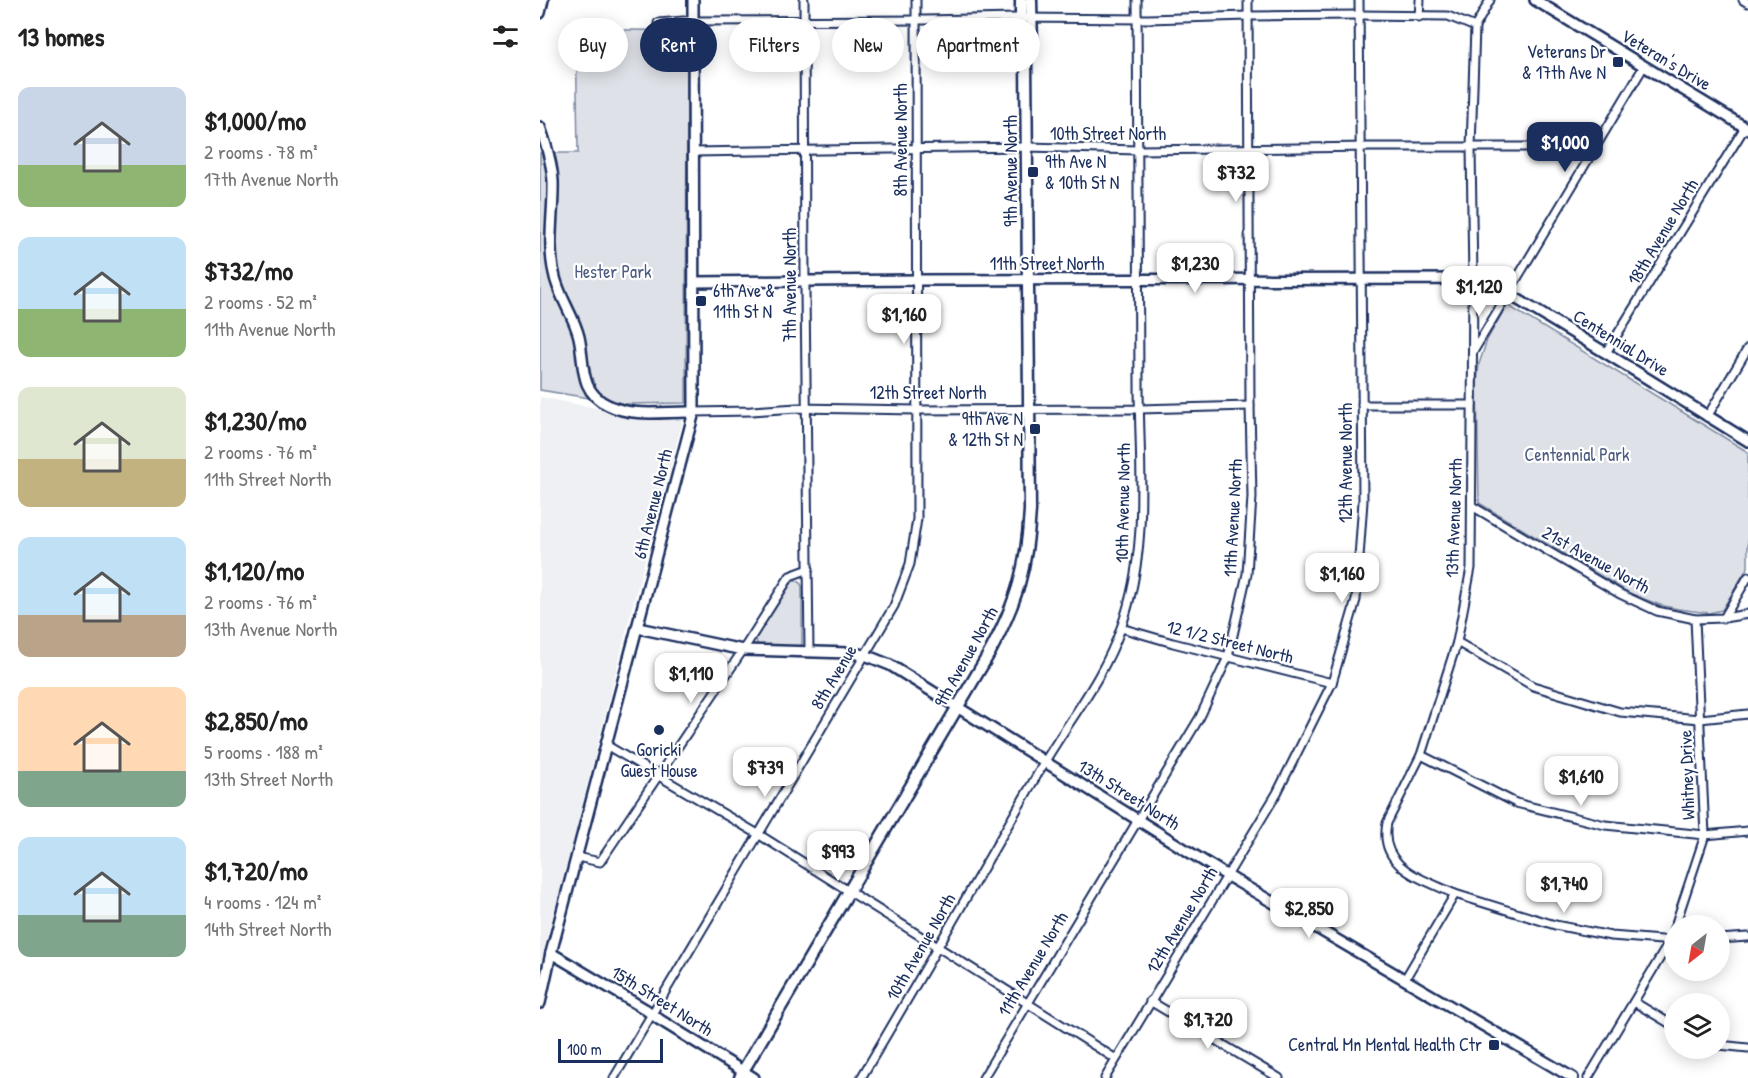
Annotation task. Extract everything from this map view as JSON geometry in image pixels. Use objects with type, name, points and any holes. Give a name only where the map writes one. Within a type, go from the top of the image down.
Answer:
[{"type":"main road","name":"9th Avenue North","points":[[1021,0],[1026,18]]},
{"type":"main road","name":"9th Avenue North","points":[[1026,18],[1031,0]]},
{"type":"main road","name":"9th Avenue North","points":[[739,1076],[1001,632],[1023,572],[1029,518],[1026,72]]},
{"type":"street","points":[[540,13],[543,0]]},
{"type":"street","name":"6th Avenue North","points":[[693,0],[693,18]]},
{"type":"street","name":"7th Avenue North","points":[[804,0],[804,18]]},
{"type":"street","name":"8th Avenue North","points":[[916,0],[916,18]]},
{"type":"street","name":"10th Avenue North","points":[[861,1078],[1045,761],[1100,673],[1121,628],[1137,569],[1142,498],[1139,409],[1137,0]]},
{"type":"street","name":"11th Avenue North","points":[[983,1078],[1200,717],[1228,657],[1247,574],[1252,497],[1248,0]]},
{"type":"street","name":"12th Avenue North","points":[[1105,1078],[1277,793],[1332,683],[1356,600],[1363,502],[1359,0]]},
{"type":"street","points":[[1419,16],[1420,0]]},
{"type":"street","points":[[1040,18],[1448,16],[1475,27],[1490,0]]},
{"type":"street","name":"Veteran's Drive","points":[[1535,0],[1746,128]]},
{"type":"street","points":[[1743,0],[1748,3]]},
{"type":"street","points":[[820,20],[916,20]]},
{"type":"street","name":"13th Avenue North","points":[[1475,27],[1470,148],[1473,279],[1470,568],[1457,642],[1421,755],[1387,824],[1384,836],[1387,849],[1395,862],[1407,872],[1455,894],[1555,925],[1611,936],[1664,940]]},
{"type":"street","points":[[1473,352],[1644,66]]},
{"type":"street","name":"6th Avenue North","points":[[540,1003],[576,857],[694,412],[693,72]]},
{"type":"street","name":"7th Avenue North","points":[[804,72],[809,652]]},
{"type":"street","name":"8th Avenue North","points":[[916,72],[916,280]]},
{"type":"street","name":"12th Street North","points":[[540,127],[553,179],[551,248],[554,273],[559,291],[579,336],[584,375],[591,392],[607,405],[637,413],[807,408],[1029,410],[1250,406]]},
{"type":"street","name":"18th Avenue North","points":[[1606,353],[1746,128]]},
{"type":"street","name":"10th Street North","points":[[693,152],[1028,147],[1138,150],[1595,147]]},
{"type":"street","name":"Centennial Drive","points":[[1473,279],[1507,293],[1748,441]]},
{"type":"street","name":"11th Street North","points":[[694,282],[1473,279]]},
{"type":"street","name":"8th Avenue","points":[[614,1078],[894,606],[910,564],[917,519],[916,280]]},
{"type":"street","points":[[1707,417],[1748,348]]},
{"type":"street","points":[[1362,405],[1472,405]]},
{"type":"street","name":"21st Avenue North","points":[[1472,506],[1620,594],[1658,611],[1695,619],[1748,614]]},
{"type":"street","points":[[576,857],[600,862],[790,576],[808,569]]},
{"type":"street","points":[[1724,618],[1748,577]]},
{"type":"street","name":"Whitney Drive","points":[[1678,915],[1705,835],[1695,619]]},
{"type":"street","name":"13th Street North","points":[[638,628],[743,650],[832,651],[865,655],[890,665],[1226,875],[1573,1078]]},
{"type":"street","name":"12 1/2 Street North","points":[[1121,628],[1332,683]]},
{"type":"street","points":[[1457,642],[1533,686],[1620,712],[1700,719],[1748,714]]},
{"type":"street","points":[[606,745],[758,834],[1116,1059]]},
{"type":"street","points":[[1421,755],[1516,803],[1605,825],[1705,835],[1748,831]]},
{"type":"street","points":[[1405,979],[1455,894]]},
{"type":"street","points":[[1730,938],[1748,937]]},
{"type":"street","name":"15th Street North","points":[[551,953],[653,1014],[739,1076],[754,1078]]},
{"type":"street","name":"Whitney Drive","points":[[1588,1078],[1664,954]]},
{"type":"street","points":[[1150,1001],[1279,1078]]},
{"type":"street","points":[[1634,1002],[1664,1020]]},
{"type":"street","points":[[1730,1046],[1748,1048]]},
{"type":"shaded area","points":[[540,397],[601,409],[614,415],[674,417],[682,423],[540,964]]},
{"type":"green space","name":"Hester Park","points":[[628,30],[640,30],[640,72],[687,72],[686,403],[626,404],[540,390],[540,153],[578,153],[577,72],[628,72]]},
{"type":"green space","name":"Centennial Park","points":[[1507,305],[1748,452],[1748,567],[1722,610],[1709,613],[1678,609],[1631,594],[1479,503],[1477,384],[1479,364],[1487,340]]},
{"type":"green space","points":[[793,581],[799,581],[802,586],[802,644],[798,647],[760,646],[756,638]]},
{"type":"place","name":"Veterans Dr & 17th Ave N","points":[[1618,62]]},
{"type":"place","name":"9th Ave N & 10th St N","points":[[1033,172]]},
{"type":"place","name":"6th Ave & 11th St N","points":[[701,301]]},
{"type":"place","name":"9th Ave N & 12th St N","points":[[1035,429]]},
{"type":"place","name":"Goricki Guest House","points":[[659,730]]},
{"type":"place","name":"Central Mn Mental Health Ctr","points":[[1494,1045]]}]
